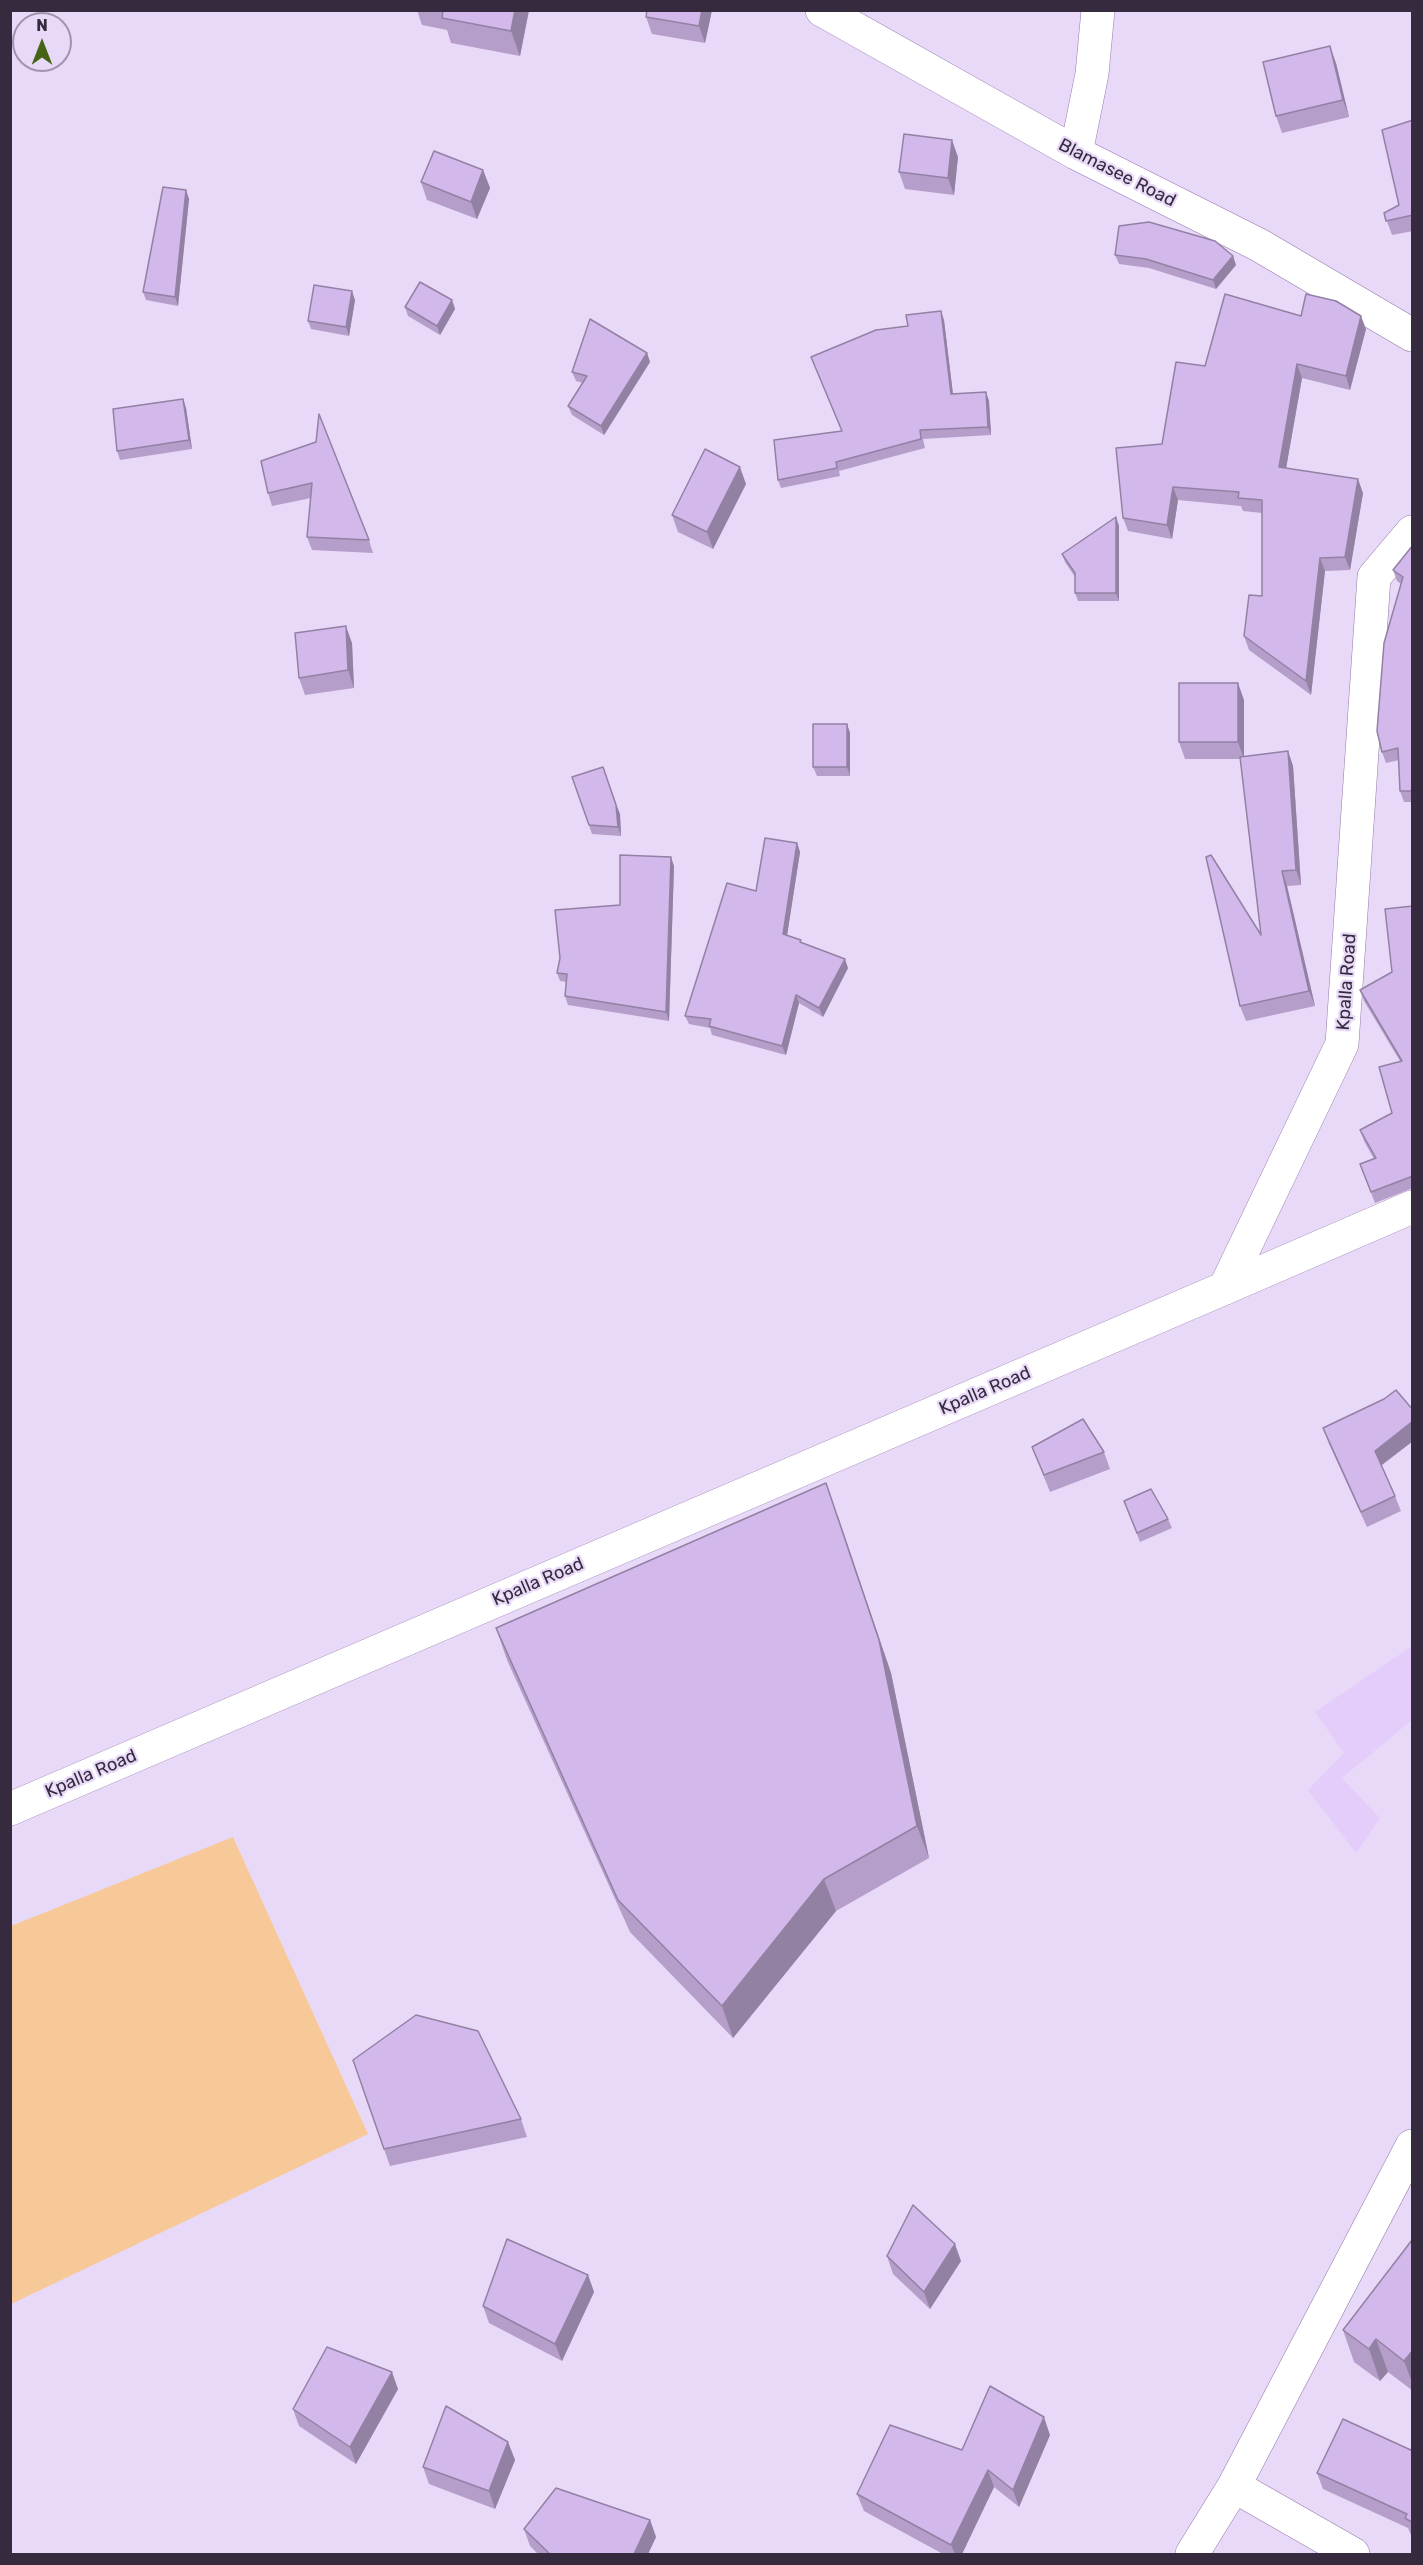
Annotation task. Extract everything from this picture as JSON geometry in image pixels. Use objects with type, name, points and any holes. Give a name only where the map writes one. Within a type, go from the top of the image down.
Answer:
[{"type":"street","name":"Blamasee Road","points":[[822,10],[1076,153],[1259,245],[1413,335]]},
{"type":"street","points":[[1076,153],[1092,75],[1098,10]]},
{"type":"street","name":"Kpalla Road","points":[[10,1809],[1225,1288],[1342,1044],[1374,577],[1413,532]]},
{"type":"street","points":[[1225,1288],[1413,1207]]},
{"type":"street","points":[[1192,2554],[1234,2486],[1413,2146]]},
{"type":"street","points":[[1234,2486],[1353,2554]]},
{"type":"shaded area","points":[[1412,1646],[1412,1720],[1342,1778],[1380,1818],[1356,1853],[1308,1790],[1344,1753],[1315,1712]]},
{"type":"shaded area","points":[[233,1837],[368,2134],[11,2304],[11,1926]]},
{"type":"building","points":[[443,10],[515,10],[511,31],[442,18]]},
{"type":"building","points":[[647,10],[702,10],[699,26],[646,17]]},
{"type":"building","points":[[1330,46],[1343,100],[1276,116],[1263,62]]},
{"type":"building","points":[[1413,120],[1413,215],[1386,221],[1384,213],[1399,205],[1382,130]]},
{"type":"building","points":[[904,134],[952,140],[948,178],[899,172]]},
{"type":"building","points":[[434,151],[483,170],[471,202],[421,182]]},
{"type":"building","points":[[163,187],[186,190],[175,297],[143,292]]},
{"type":"building","points":[[1149,222],[1215,241],[1233,256],[1213,280],[1146,259],[1115,255],[1119,226]]},
{"type":"building","points":[[420,282],[452,300],[437,326],[405,307]]},
{"type":"building","points":[[314,285],[352,291],[346,327],[308,321]]},
{"type":"building","points":[[1225,294],[1301,316],[1306,294],[1336,301],[1361,316],[1346,376],[1297,364],[1279,467],[1358,479],[1345,557],[1320,558],[1306,681],[1244,636],[1249,595],[1262,596],[1262,500],[1238,498],[1239,492],[1173,487],[1167,525],[1123,518],[1116,448],[1162,444],[1176,362],[1205,366]]},
{"type":"building","points":[[941,311],[951,394],[986,392],[988,427],[920,430],[921,439],[836,462],[837,468],[778,480],[774,440],[842,431],[811,357],[876,330],[908,326],[906,315]]},
{"type":"building","points":[[590,319],[647,353],[601,426],[568,406],[587,376],[572,372]]},
{"type":"building","points":[[183,399],[189,440],[117,451],[113,409]]},
{"type":"building","points":[[319,414],[369,540],[307,537],[312,483],[268,493],[261,461],[316,442]]},
{"type":"building","points":[[705,449],[740,467],[707,532],[672,515]]},
{"type":"building","points":[[1116,517],[1116,593],[1075,593],[1075,573],[1062,554]]},
{"type":"building","points":[[1413,545],[1413,791],[1400,791],[1398,748],[1382,752],[1377,731],[1384,643],[1403,577],[1393,570]]},
{"type":"building","points":[[346,626],[348,670],[299,678],[295,633]]},
{"type":"building","points":[[1179,683],[1238,683],[1238,742],[1179,742]]},
{"type":"building","points":[[813,724],[847,724],[847,767],[813,767]]},
{"type":"building","points":[[1288,751],[1296,870],[1282,871],[1309,991],[1240,1006],[1206,857],[1211,855],[1261,935],[1240,757]]},
{"type":"building","points":[[603,767],[616,805],[618,827],[589,825],[572,777]]},
{"type":"building","points":[[765,838],[797,843],[783,934],[845,959],[819,1008],[796,995],[782,1046],[709,1026],[711,1019],[685,1016],[727,883],[756,891]]},
{"type":"building","points":[[620,855],[671,857],[666,1012],[565,996],[567,974],[557,973],[560,958],[555,910],[620,905]]},
{"type":"building","points":[[1413,906],[1413,1176],[1371,1192],[1360,1164],[1376,1158],[1360,1130],[1392,1113],[1379,1067],[1402,1061],[1360,990],[1392,972],[1385,909]]},
{"type":"building","points":[[1396,1390],[1413,1410],[1413,1421],[1375,1451],[1395,1496],[1361,1512],[1323,1428],[1384,1399]]},
{"type":"building","points":[[1083,1419],[1104,1452],[1044,1475],[1032,1447]]},
{"type":"building","points":[[826,1483],[879,1640],[917,1826],[824,1879],[722,2006],[618,1900],[496,1628]]},
{"type":"building","points":[[1151,1489],[1168,1519],[1137,1533],[1124,1501]]},
{"type":"building","points":[[416,2015],[478,2031],[521,2119],[384,2149],[353,2060]]},
{"type":"building","points":[[913,2205],[955,2244],[924,2292],[887,2256]]},
{"type":"building","points":[[507,2239],[588,2275],[555,2344],[483,2306]]},
{"type":"building","points":[[1412,2240],[1413,2350],[1404,2361],[1376,2339],[1369,2349],[1343,2330]]},
{"type":"building","points":[[327,2347],[392,2372],[350,2447],[293,2409]]},
{"type":"building","points":[[990,2386],[1044,2417],[1013,2490],[988,2470],[951,2545],[857,2494],[890,2425],[962,2450]]},
{"type":"building","points":[[446,2406],[508,2442],[489,2491],[423,2467]]},
{"type":"building","points":[[1343,2419],[1413,2451],[1413,2523],[1405,2518],[1407,2514],[1317,2473]]},
{"type":"building","points":[[556,2488],[650,2520],[634,2554],[550,2554],[524,2529]]}]
